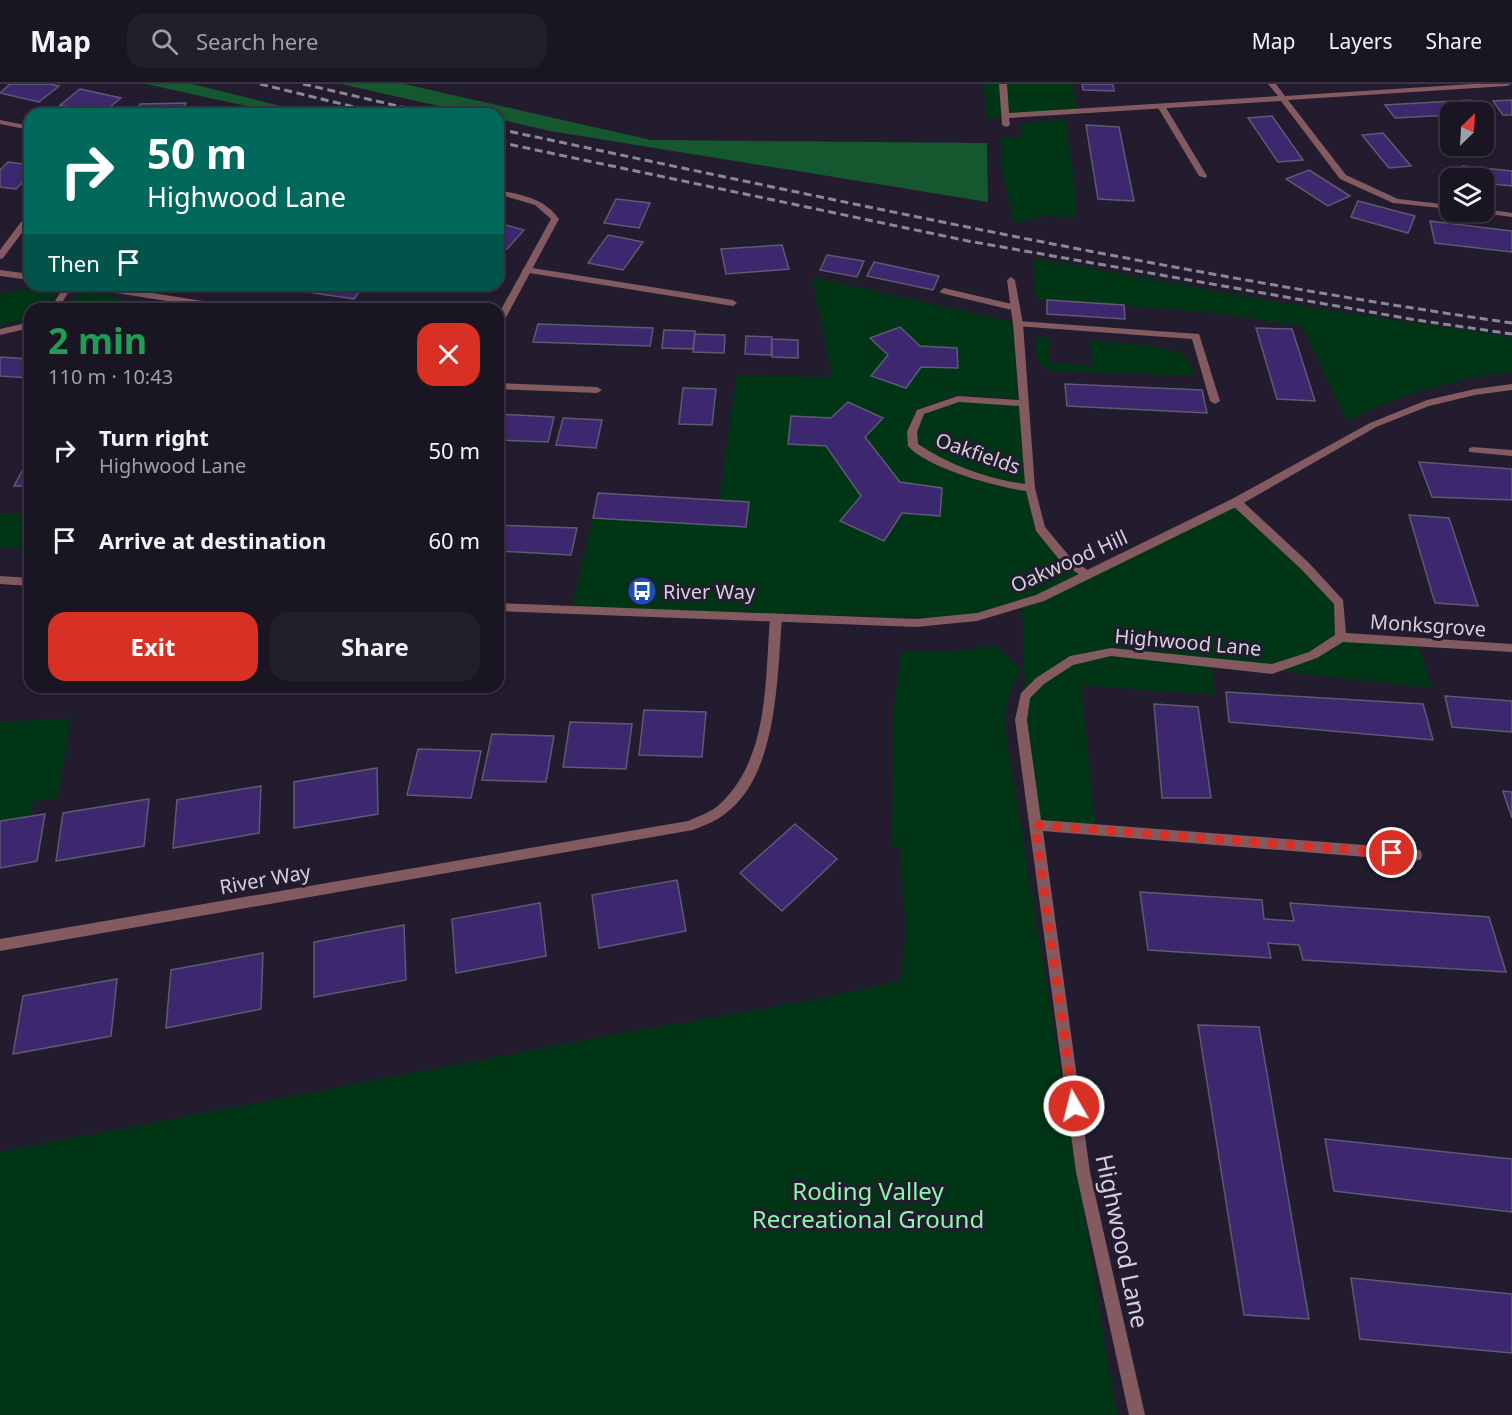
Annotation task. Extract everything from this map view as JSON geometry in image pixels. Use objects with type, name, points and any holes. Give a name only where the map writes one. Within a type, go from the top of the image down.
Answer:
[{"type":"street","points":[[1003,84],[1006,120],[1161,106],[1507,84]]},
{"type":"street","points":[[1272,84],[1343,177],[1396,201],[1440,206]]},
{"type":"street","points":[[1161,106],[1203,176]]},
{"type":"street","points":[[0,122],[24,128]]},
{"type":"street","points":[[504,193],[531,200],[549,208],[555,219],[504,312]]},
{"type":"street","points":[[1494,212],[1512,215]]},
{"type":"street","points":[[0,256],[24,224]]},
{"type":"street","points":[[526,270],[733,303]]},
{"type":"street","points":[[0,273],[24,276]]},
{"type":"street","points":[[1011,280],[1018,324],[1030,488],[1040,528],[1066,560],[1086,576]]},
{"type":"street","points":[[122,291],[197,303]]},
{"type":"street","points":[[944,291],[1016,308]]},
{"type":"street","points":[[1018,324],[1196,336],[1215,401]]},
{"type":"street","points":[[0,332],[24,326]]},
{"type":"street","points":[[504,386],[597,390]]},
{"type":"street","name":"Oakwood Hill","points":[[504,607],[916,623],[977,617],[1040,598],[1086,576],[1236,502],[1373,425],[1426,403],[1475,392],[1512,387]]},
{"type":"street","name":"Oakfields","points":[[1022,403],[958,399],[939,404],[920,412],[912,432],[913,446],[925,455],[1001,482],[1030,488]]},
{"type":"street","points":[[1473,450],[1512,453]]},
{"type":"street","points":[[1236,502],[1305,566],[1339,603],[1341,637]]},
{"type":"street","points":[[0,580],[24,582]]},
{"type":"street","name":"River Way","points":[[0,945],[688,826],[724,808],[742,788],[755,764],[764,736],[776,618]]},
{"type":"street","name":"Monksgrove","points":[[1341,637],[1512,648]]},
{"type":"street","name":"Highwood Lane","points":[[1137,1415],[1083,1172],[1021,720],[1025,696],[1040,681],[1070,661],[1111,652],[1272,669],[1313,655],[1341,637]]},
{"type":"street","points":[[1035,825],[1416,855]]},
{"type":"green space","points":[[146,84],[192,84],[289,108],[255,108]]},
{"type":"green space","points":[[341,84],[404,84],[651,140],[987,143],[988,202],[550,131],[504,120],[504,108],[447,108]]},
{"type":"green space","points":[[983,84],[1073,84],[1077,110],[1005,116],[988,120]]},
{"type":"green space","points":[[1066,119],[1076,195],[1076,218],[1050,215],[1014,223],[1002,167],[1000,137],[1022,137],[1021,124]]},
{"type":"green space","points":[[1034,258],[1300,306],[1512,337],[1512,372],[1447,383],[1407,395],[1347,421],[1302,326],[1218,313],[1035,299]]},
{"type":"green space","points":[[812,277],[1013,322],[1017,399],[956,395],[916,410],[908,433],[909,448],[933,462],[965,475],[998,485],[1026,490],[1036,531],[1062,563],[1078,574],[1036,595],[976,613],[928,618],[572,607],[593,518],[746,526],[749,502],[719,500],[737,375],[832,377]]},
{"type":"green space","points":[[24,290],[57,293],[50,303],[24,303],[24,320],[0,325],[0,295]]},
{"type":"green space","points":[[91,293],[124,298],[120,303],[71,303],[77,296]]},
{"type":"green space","points":[[1035,336],[1049,338],[1049,363],[1092,366],[1090,341],[1150,345],[1184,354],[1196,376],[1052,371],[1042,367],[1035,351]]},
{"type":"green space","points":[[958,399],[1022,403],[1030,488],[1016,487],[925,455],[913,446],[920,412]]},
{"type":"green space","points":[[1236,502],[1339,603],[1341,637],[1418,642],[1432,688],[1211,663],[1215,695],[1081,685],[1096,830],[1035,825],[1021,720],[1025,696],[1022,604]]},
{"type":"green space","points":[[0,513],[24,513],[24,549],[0,548]]},
{"type":"green space","name":"Roding Valley Recreational Ground","points":[[997,645],[1021,671],[1008,702],[1006,735],[1117,1415],[0,1415],[0,1152],[580,1041],[824,998],[900,981],[906,937],[900,846],[892,845],[894,707],[901,652],[947,652]]},
{"type":"green space","points":[[71,718],[58,798],[33,801],[31,816],[0,821],[0,722]]},
{"type":"building","points":[[10,84],[59,86],[39,102],[0,93]]},
{"type":"building","points":[[1082,84],[1113,84],[1114,91],[1083,90]]},
{"type":"building","points":[[80,89],[121,98],[108,108],[74,108],[60,105]]},
{"type":"building","points":[[1471,100],[1473,102],[1440,102],[1440,116],[1395,118],[1385,105]]},
{"type":"building","points":[[1512,100],[1512,115],[1503,115],[1493,101]]},
{"type":"building","points":[[186,103],[184,108],[138,108],[140,104]]},
{"type":"building","points":[[1272,116],[1303,160],[1278,162],[1248,118]]},
{"type":"building","points":[[1086,125],[1119,127],[1134,201],[1098,199]]},
{"type":"building","points":[[1383,133],[1411,166],[1389,168],[1362,135]]},
{"type":"building","points":[[8,162],[24,164],[24,181],[16,189],[0,187],[0,170]]},
{"type":"building","points":[[1494,169],[1512,171],[1512,186],[1494,184]]},
{"type":"building","points":[[1309,170],[1350,196],[1328,206],[1286,179]]},
{"type":"building","points":[[616,199],[650,203],[639,228],[604,223]]},
{"type":"building","points":[[1358,201],[1415,216],[1408,233],[1351,217]]},
{"type":"building","points":[[1430,221],[1512,231],[1512,252],[1435,243]]},
{"type":"building","points":[[504,225],[524,230],[507,249],[504,248]]},
{"type":"building","points":[[608,235],[643,242],[623,270],[588,263]]},
{"type":"building","points":[[782,245],[789,269],[726,274],[721,249]]},
{"type":"building","points":[[827,255],[864,261],[857,277],[820,270]]},
{"type":"building","points":[[874,262],[939,276],[933,290],[867,276]]},
{"type":"building","points":[[300,291],[360,291],[354,299]]},
{"type":"building","points":[[1047,300],[1124,305],[1125,319],[1047,314]]},
{"type":"building","points":[[538,324],[653,328],[650,346],[533,342]]},
{"type":"building","points":[[900,327],[920,346],[957,348],[958,368],[921,367],[906,388],[871,376],[888,355],[870,338]]},
{"type":"building","points":[[1256,328],[1292,329],[1315,401],[1277,399]]},
{"type":"building","points":[[664,330],[695,331],[693,349],[662,348]]},
{"type":"building","points":[[695,334],[725,335],[724,353],[693,352]]},
{"type":"building","points":[[746,336],[772,337],[771,355],[745,354]]},
{"type":"building","points":[[772,339],[798,340],[798,358],[772,357]]},
{"type":"building","points":[[0,357],[24,359],[24,378],[0,376]]},
{"type":"building","points":[[1065,384],[1202,390],[1207,413],[1067,406]]},
{"type":"building","points":[[683,388],[716,389],[712,425],[679,424]]},
{"type":"building","points":[[848,402],[883,418],[865,437],[900,482],[942,488],[940,516],[902,513],[884,541],[840,521],[861,496],[826,446],[788,444],[791,416],[831,418]]},
{"type":"building","points":[[504,414],[554,417],[548,442],[504,440]]},
{"type":"building","points":[[563,418],[602,420],[596,448],[556,445]]},
{"type":"building","points":[[1419,462],[1512,469],[1512,500],[1432,497]]},
{"type":"building","points":[[24,468],[24,486],[14,486]]},
{"type":"building","points":[[598,493],[749,502],[746,527],[593,518]]},
{"type":"building","points":[[1409,515],[1449,518],[1478,606],[1435,603]]},
{"type":"building","points":[[504,525],[577,528],[571,555],[504,551]]},
{"type":"building","points":[[1226,692],[1423,704],[1433,740],[1229,722]]},
{"type":"building","points":[[1445,696],[1512,701],[1512,732],[1452,727]]},
{"type":"building","points":[[1154,704],[1198,707],[1211,798],[1162,798]]},
{"type":"building","points":[[644,710],[706,712],[702,757],[639,755]]},
{"type":"building","points":[[570,722],[632,724],[626,769],[563,767]]},
{"type":"building","points":[[492,734],[554,736],[546,782],[482,780]]},
{"type":"building","points":[[418,749],[481,751],[471,798],[407,795]]},
{"type":"building","points":[[377,768],[378,814],[294,828],[294,782]]},
{"type":"building","points":[[261,786],[259,833],[173,848],[177,800]]},
{"type":"building","points":[[1503,791],[1512,792],[1512,818]]},
{"type":"building","points":[[149,799],[144,846],[56,861],[63,813]]},
{"type":"building","points":[[45,814],[37,861],[0,868],[0,821]]},
{"type":"building","points":[[795,824],[837,859],[782,911],[740,873]]},
{"type":"building","points":[[677,880],[686,931],[599,948],[592,895]]},
{"type":"building","points":[[1140,892],[1262,900],[1264,919],[1294,921],[1290,903],[1489,917],[1506,972],[1303,960],[1299,945],[1268,943],[1271,958],[1148,950]]},
{"type":"building","points":[[540,903],[546,956],[456,973],[452,919]]},
{"type":"building","points":[[404,925],[406,980],[314,997],[314,942]]},
{"type":"building","points":[[263,953],[261,1009],[166,1028],[171,970]]},
{"type":"building","points":[[117,979],[111,1036],[13,1054],[23,996]]},
{"type":"building","points":[[1198,1025],[1259,1027],[1309,1319],[1244,1315]]},
{"type":"building","points":[[1325,1139],[1512,1159],[1512,1212],[1334,1191]]},
{"type":"building","points":[[1351,1278],[1512,1294],[1512,1353],[1360,1339]]},
{"type":"railway","points":[[260,84],[358,108]]},
{"type":"railway","points":[[303,84],[406,108]]},
{"type":"railway","points":[[504,130],[877,209],[1130,259],[1384,304],[1512,323]]},
{"type":"railway","points":[[504,143],[968,241],[1416,320],[1512,334]]},
{"type":"place","name":"River Way","points":[[642,591]]},
{"type":"route","points":[[1074,1106],[1035,825],[1392,853]]}]
